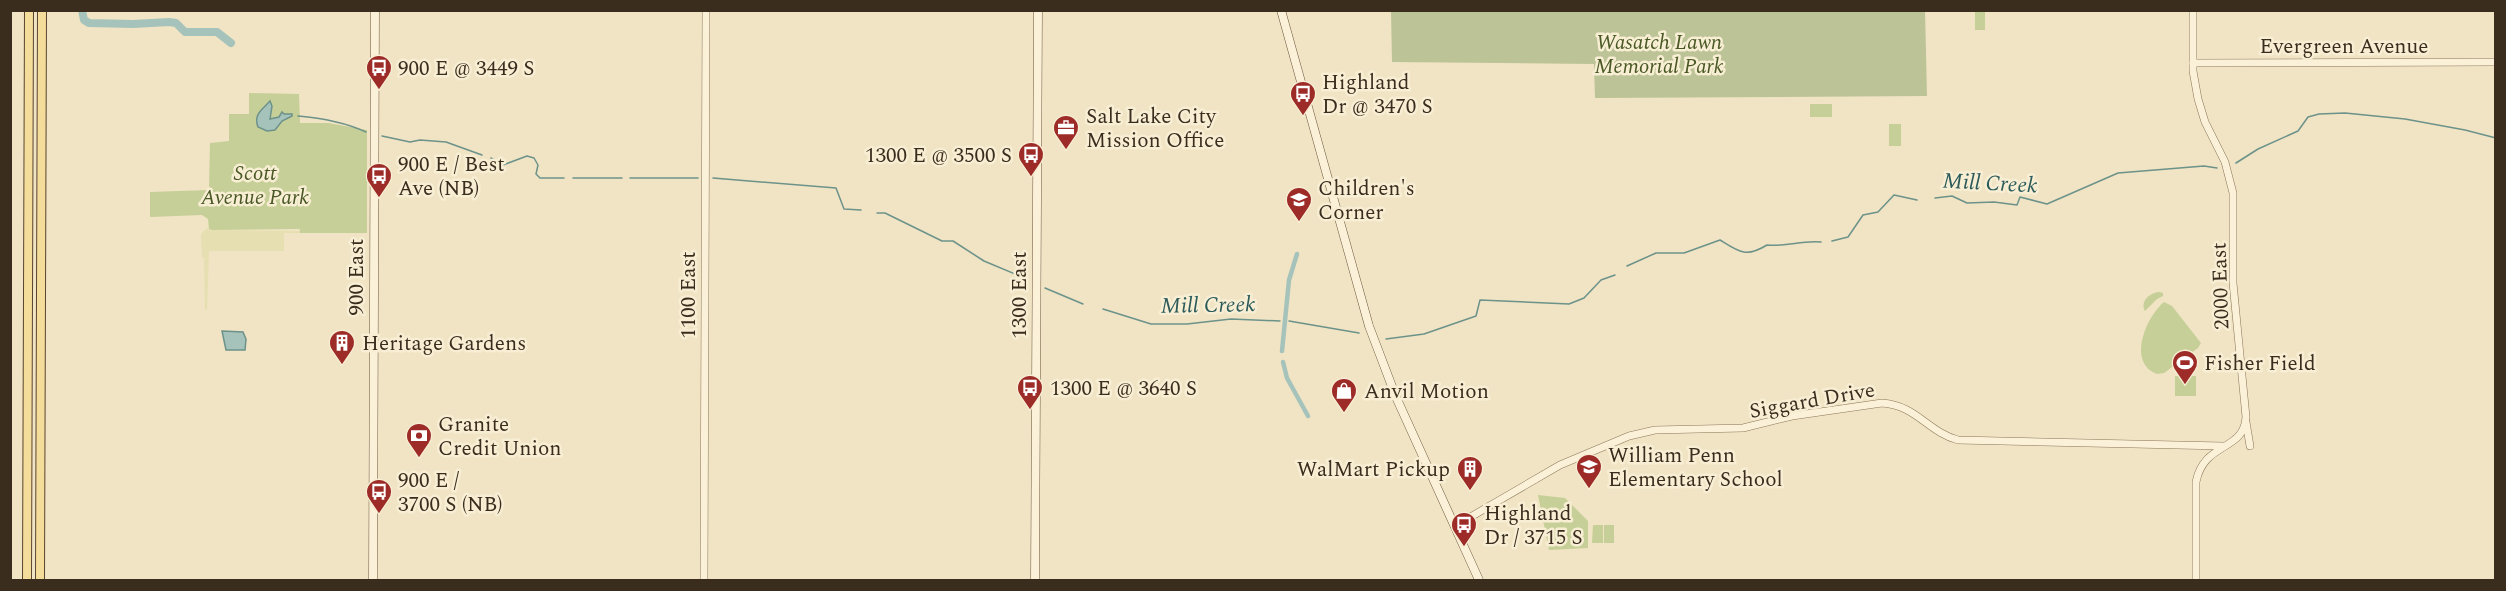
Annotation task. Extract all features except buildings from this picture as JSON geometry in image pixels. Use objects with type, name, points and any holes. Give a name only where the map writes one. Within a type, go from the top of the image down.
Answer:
[{"type":"main road","points":[[27,580],[29,10]]},
{"type":"main road","points":[[40,580],[42,10]]},
{"type":"main road","name":"900 East","points":[[373,580],[375,10]]},
{"type":"main road","name":"1300 East","points":[[1035,580],[1038,10]]},
{"type":"main road","points":[[1281,10],[1369,326],[1396,397],[1479,580]]},
{"type":"street","name":"1100 East","points":[[704,580],[706,10]]},
{"type":"street","name":"2000 East","points":[[2193,10],[2193,63],[2199,106],[2225,162],[2233,193],[2233,282],[2250,446]]},
{"type":"street","name":"Evergreen Avenue","points":[[2193,63],[2496,62]]},
{"type":"street","name":"Siggard Drive","points":[[1455,526],[1560,465],[1629,435],[1655,430],[1743,428],[1792,416],[1882,403],[1907,408],[1940,432],[1958,440],[2223,446]]},
{"type":"street","points":[[2196,580],[2197,479],[2204,461],[2238,438],[2246,422]]},
{"type":"shaded area","points":[[207,228],[212,230],[298,231],[300,229],[300,233],[284,233],[284,251],[209,251],[207,310],[205,310],[201,234]]},
{"type":"green space","name":"Wasatch Lawn Memorial Park","points":[[1391,11],[1925,11],[1927,96],[1595,98],[1594,64],[1392,62]]},
{"type":"green space","points":[[1975,11],[1985,11],[1985,30],[1975,30]]},
{"type":"green space","name":"Scott Avenue Park","points":[[249,93],[299,94],[300,123],[328,123],[367,130],[367,233],[300,233],[300,229],[212,230],[209,229],[208,219],[202,215],[150,217],[150,192],[209,190],[210,143],[229,141],[229,114],[249,114]]},
{"type":"green space","points":[[1810,104],[1832,104],[1832,117],[1810,117]]},
{"type":"green space","points":[[1889,124],[1901,124],[1901,146],[1889,146]]},
{"type":"green space","points":[[2159,292],[2163,293],[2163,296],[2145,311],[2146,299]]},
{"type":"green space","points":[[2164,302],[2172,306],[2201,343],[2198,348],[2164,373],[2157,374],[2148,368],[2143,360],[2142,340],[2151,318]]},
{"type":"green space","name":"Fisher Field","points":[[2175,376],[2196,376],[2196,396],[2175,396]]},
{"type":"green space","points":[[1538,495],[1565,498],[1588,521],[1588,548],[1549,550]]},
{"type":"green space","points":[[1593,525],[1603,525],[1603,543],[1592,543]]},
{"type":"green space","points":[[1604,525],[1614,525],[1614,543],[1604,543]]},
{"type":"water","points":[[270,101],[272,106],[270,119],[279,117],[282,112],[292,114],[292,116],[282,121],[275,130],[267,131],[258,127],[257,119]]},
{"type":"water","points":[[222,331],[243,332],[246,339],[245,350],[226,350]]},
{"type":"waterway","name":"Mill Creek","points":[[82,10],[84,20],[89,23],[169,22],[176,23],[185,32],[217,32],[231,43]]},
{"type":"waterway","name":"Mill Creek","points":[[2236,163],[2258,149],[2298,131],[2308,117],[2319,114],[2345,113],[2405,119],[2496,138]]},
{"type":"waterway","name":"Mill Creek","points":[[298,116],[333,121],[366,132]]},
{"type":"waterway","name":"Mill Creek","points":[[382,136],[410,142],[420,140],[446,142],[482,155]]},
{"type":"waterway","name":"Mill Creek","points":[[491,158],[503,165],[527,156],[534,158],[538,165],[536,174],[540,178],[564,178]]},
{"type":"waterway","name":"Mill Creek","points":[[1935,198],[1952,196],[1967,203],[1994,202],[2017,205],[2020,197],[2047,204],[2118,173],[2204,166],[2217,168]]},
{"type":"waterway","name":"Mill Creek","points":[[573,178],[622,178]]},
{"type":"waterway","name":"Mill Creek","points":[[630,178],[698,178]]},
{"type":"waterway","name":"Mill Creek","points":[[713,178],[836,188],[844,209],[861,210]]},
{"type":"waterway","name":"Mill Creek","points":[[1832,241],[1848,237],[1863,215],[1878,212],[1894,195],[1917,200]]},
{"type":"waterway","name":"Mill Creek","points":[[877,213],[885,213],[942,241],[953,241],[984,261],[1027,279]]},
{"type":"waterway","name":"Mill Creek","points":[[1627,266],[1656,253],[1684,253],[1720,240],[1743,252],[1760,249],[1767,245],[1821,242]]},
{"type":"waterway","points":[[1282,351],[1289,280],[1297,254]]},
{"type":"waterway","name":"Mill Creek","points":[[1386,339],[1424,334],[1476,316],[1480,300],[1569,304],[1584,298],[1601,280],[1615,275]]},
{"type":"waterway","name":"Mill Creek","points":[[1045,288],[1083,304]]},
{"type":"waterway","name":"Mill Creek","points":[[1103,309],[1151,324],[1187,324],[1231,319],[1280,321]]},
{"type":"waterway","name":"Mill Creek","points":[[1289,321],[1359,333]]},
{"type":"waterway","points":[[1283,362],[1287,378],[1308,416]]},
{"type":"place","name":"900 E @ 3449 S","points":[[379,91]]},
{"type":"place","name":"Highland Dr @ 3470 S","points":[[1303,117]]},
{"type":"place","name":"Salt Lake City Mission Office","points":[[1066,151]]},
{"type":"place","name":"1300 E @ 3500 S","points":[[1031,178]]},
{"type":"place","name":"900 E / Best Ave (NB)","points":[[379,199]]},
{"type":"place","name":"Children's Corner","points":[[1299,223]]},
{"type":"place","name":"Heritage Gardens","points":[[342,366]]},
{"type":"place","name":"Fisher Field","points":[[2185,386]]},
{"type":"place","name":"1300 E @ 3640 S","points":[[1030,411]]},
{"type":"place","name":"Anvil Motion","points":[[1344,414]]},
{"type":"place","name":"Granite Credit Union","points":[[419,459]]},
{"type":"place","name":"William Penn Elementary School","points":[[1589,490]]},
{"type":"place","name":"WalMart Pickup","points":[[1470,492]]},
{"type":"place","name":"900 E / 3700 S (NB)","points":[[379,515]]},
{"type":"place","name":"Highland Dr / 3715 S","points":[[1464,548]]}]
